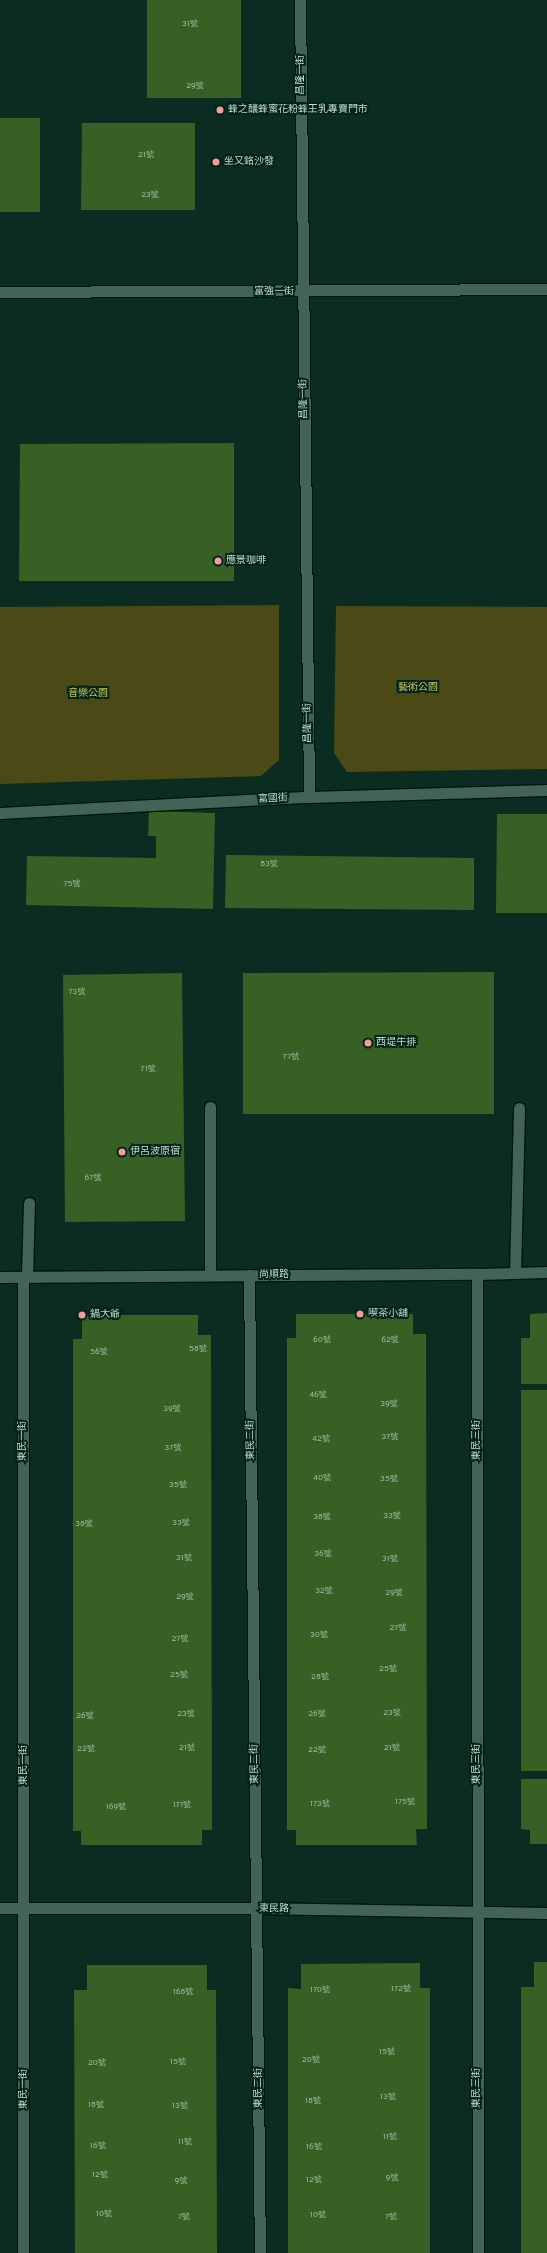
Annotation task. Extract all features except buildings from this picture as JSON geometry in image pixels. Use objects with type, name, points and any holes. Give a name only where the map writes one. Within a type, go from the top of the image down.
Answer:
[{"type":"street","name":"昌隆一街","points":[[300,0],[309,797]]},
{"type":"street","name":"富強一街","points":[[0,292],[303,292],[547,289]]},
{"type":"street","name":"富國街","points":[[0,813],[309,797],[547,790]]},
{"type":"street","points":[[210,1107],[210,1275]]},
{"type":"street","points":[[515,1273],[519,1108]]},
{"type":"street","name":"東民一街","points":[[23,2253],[25,1907],[25,1277],[29,1203]]},
{"type":"street","name":"尚順路","points":[[0,1277],[478,1274],[547,1272]]},
{"type":"street","name":"東民三街","points":[[478,1274],[478,2253]]},
{"type":"street","name":"東民二街","points":[[249,1275],[260,2253]]},
{"type":"street","name":"東民路","points":[[0,1908],[257,1908],[547,1913]]},
{"type":"green space","name":"音樂公園","points":[[279,605],[279,760],[261,776],[0,784],[0,607]]},
{"type":"green space","name":"藝術公園","points":[[336,606],[547,607],[547,769],[347,772],[334,753]]},
{"type":"place","name":"蜂之釀蜂蜜花粉蜂王乳專賣門市","points":[[220,110]]},
{"type":"place","name":"坐又銘沙發","points":[[216,162]]},
{"type":"place","name":"應景咖啡","points":[[218,561]]},
{"type":"place","name":"西堤牛排","points":[[368,1043]]},
{"type":"place","name":"伊呂波原宿","points":[[122,1152]]},
{"type":"place","name":"喫茶小舖","points":[[360,1314]]},
{"type":"place","name":"鍋大爺","points":[[82,1315]]}]
